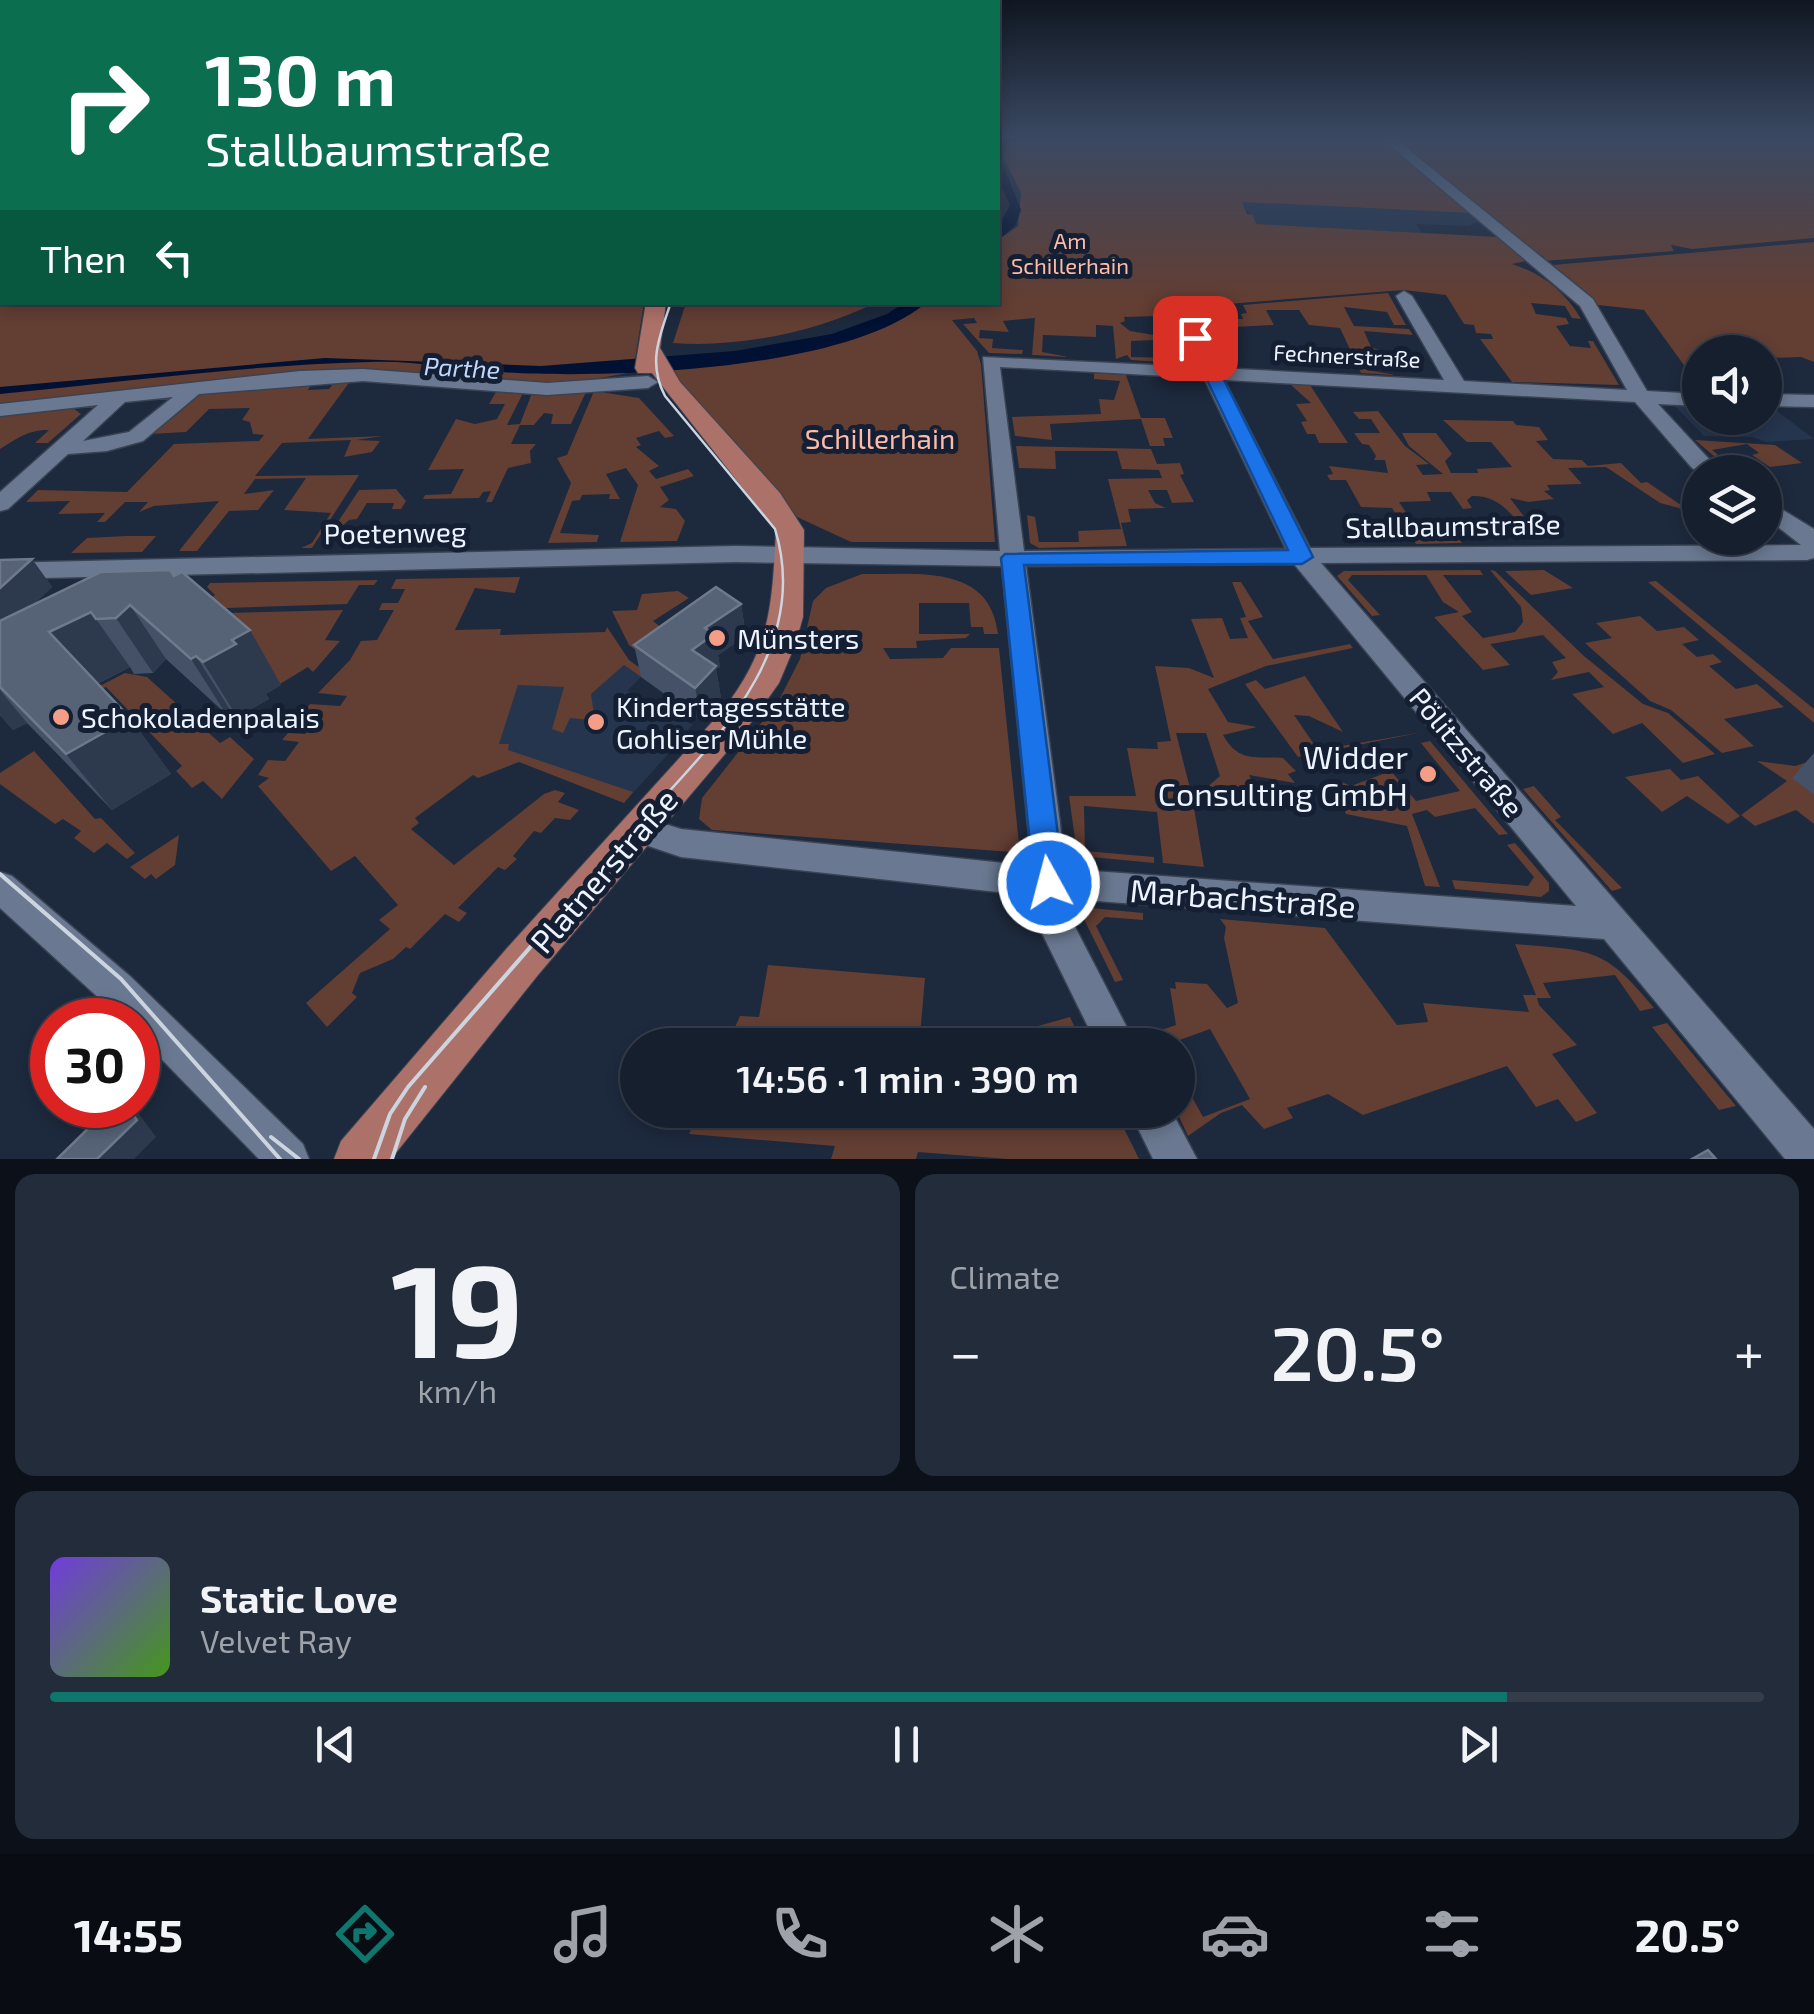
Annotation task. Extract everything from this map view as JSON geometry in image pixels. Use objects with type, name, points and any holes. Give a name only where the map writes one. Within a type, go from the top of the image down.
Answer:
[{"type":"main road","points":[[650,363],[656,305]]},
{"type":"main road","name":"Platnerstraße","points":[[359,1159],[639,828],[736,720],[770,669],[787,616],[792,540],[784,517],[650,363]]},
{"type":"street","points":[[1451,191],[1587,304],[1642,397],[1694,455]]},
{"type":"street","points":[[1404,296],[1457,386]]},
{"type":"street","name":"Pölitzstraße","points":[[1179,309],[1214,372],[1302,557],[1812,1159]]},
{"type":"street","name":"Fechnerstraße","points":[[1012,558],[990,360],[1682,399]]},
{"type":"street","points":[[0,410],[194,388],[363,375],[546,390],[650,363]]},
{"type":"street","points":[[61,448],[133,442],[194,388]]},
{"type":"street","points":[[0,504],[118,398]]},
{"type":"street","points":[[1782,400],[1814,401]]},
{"type":"street","points":[[1782,519],[1814,543]]},
{"type":"street","name":"Stallbaumstraße","points":[[790,556],[1302,557],[1807,552],[1814,543]]},
{"type":"street","name":"Poetenweg","points":[[0,571],[790,556]]},
{"type":"street","points":[[1012,558],[1056,924],[1108,1028]]},
{"type":"street","name":"Marbachstraße","points":[[639,828],[681,843],[1049,883],[1611,924]]},
{"type":"street","points":[[0,887],[130,1000],[288,1159]]},
{"type":"street","points":[[1159,1128],[1176,1159]]},
{"type":"shaded area","points":[[1241,202],[1470,213],[1481,221],[1469,226],[1416,224],[1422,233],[1255,224]]},
{"type":"shaded area","points":[[1782,415],[1814,439],[1767,442],[1752,437],[1704,436],[1782,435]]},
{"type":"shaded area","name":"Kindertagesstätte Gohliser Mühle","points":[[583,636],[641,677],[627,691],[693,725],[666,750],[670,752],[624,803],[495,752],[535,637]]},
{"type":"green space","points":[[1444,191],[1470,213],[1242,202],[1256,224],[1498,237],[1526,261],[1512,264],[1551,284],[1581,319],[1572,318],[1565,306],[1531,303],[1536,314],[1566,318],[1569,324],[1556,326],[1570,346],[1591,348],[1588,341],[1593,341],[1619,385],[1512,382],[1480,339],[1493,339],[1491,334],[1476,333],[1474,325],[1464,324],[1446,295],[1404,290],[1164,309],[1175,331],[1168,331],[1161,316],[1124,317],[1125,321],[1120,323],[1130,331],[1178,339],[1131,341],[1131,357],[1179,358],[1179,363],[1131,360],[1127,355],[1116,359],[1113,326],[1096,325],[1096,337],[1043,335],[1042,352],[1069,357],[1032,355],[1035,318],[1003,321],[1009,332],[980,330],[979,338],[993,339],[992,348],[1023,350],[1022,354],[989,353],[963,324],[977,323],[974,318],[952,320],[977,351],[981,364],[995,542],[851,542],[797,517],[670,370],[813,349],[868,334],[922,305],[1000,305],[1000,239],[1018,226],[1021,193]]},
{"type":"green space","points":[[1457,191],[1814,191],[1814,238],[1692,249],[1671,245],[1674,251],[1543,261],[1544,257],[1521,244]]},
{"type":"green space","points":[[1814,242],[1814,362],[1801,357],[1782,358],[1782,335],[1682,335],[1682,362],[1644,310],[1598,305],[1553,265]]},
{"type":"green space","points":[[1388,293],[1406,325],[1394,325],[1387,312],[1344,307],[1354,326],[1409,329],[1413,335],[1364,331],[1371,347],[1392,355],[1359,350],[1367,370],[1396,375],[1361,373],[1340,328],[1309,325],[1299,310],[1266,310],[1274,325],[1235,327],[1231,319],[1243,319],[1241,314],[1247,313],[1243,305]]},
{"type":"green space","points":[[0,305],[644,305],[633,372],[562,385],[366,370],[0,406]]},
{"type":"green space","points":[[685,305],[870,305],[777,336],[724,343],[673,343]]},
{"type":"green space","points":[[1094,373],[1126,375],[1141,418],[1165,418],[1173,438],[1163,438],[1165,446],[1150,446],[1141,419],[1050,424],[1052,440],[1015,436],[1012,417],[1101,414],[1099,399],[1114,400],[1120,381],[1094,379]]},
{"type":"green space","points":[[336,380],[351,380],[308,439],[383,436],[356,440],[380,441],[372,452],[344,457],[351,440],[282,443],[255,476],[359,475],[312,548],[301,548],[312,543],[331,513],[284,510],[306,478],[255,479],[244,494],[274,490],[258,510],[229,511],[197,551],[179,551],[219,501],[154,506],[139,512],[148,502],[125,502],[105,522],[97,522],[105,513],[58,514],[70,501],[26,502],[38,490],[127,492],[174,444],[259,441],[264,435],[253,434],[250,422],[242,420],[250,408],[209,409],[186,432],[150,434],[194,392],[313,381],[308,390],[329,389]]},
{"type":"green space","points":[[1290,384],[1310,385],[1348,443],[1319,443],[1315,434],[1307,434],[1301,422],[1307,421],[1296,404],[1311,403]]},
{"type":"green space","points":[[594,391],[639,398],[674,436],[665,438],[659,431],[636,438],[641,445],[636,447],[659,466],[649,471],[656,479],[688,469],[694,476],[660,487],[669,500],[660,507],[676,509],[685,521],[677,541],[620,542],[638,485],[626,468],[606,474],[620,499],[609,499],[610,494],[582,495],[580,500],[572,501],[560,533],[599,535],[597,542],[548,543],[571,483],[557,458],[567,455]]},
{"type":"green space","points":[[496,392],[523,393],[507,425],[520,424],[532,393],[586,392],[571,424],[551,424],[553,414],[544,413],[534,425],[520,425],[511,444],[536,444],[530,451],[531,463],[508,468],[492,502],[486,502],[491,491],[483,492],[479,498],[423,499],[425,495],[451,494],[464,469],[428,470],[456,419],[475,424],[497,419],[505,404],[489,404]]},
{"type":"green space","points":[[73,408],[81,414],[48,443],[35,443],[49,430],[41,430],[23,435],[0,449],[0,415]]},
{"type":"green space","points":[[1378,411],[1405,446],[1429,464],[1416,465],[1423,475],[1443,474],[1409,446],[1402,433],[1436,433],[1452,454],[1445,461],[1451,473],[1478,473],[1477,469],[1512,467],[1491,442],[1467,442],[1443,420],[1513,421],[1516,425],[1539,427],[1548,440],[1536,441],[1553,459],[1582,460],[1588,466],[1621,463],[1641,483],[1647,482],[1682,509],[1660,503],[1606,467],[1568,468],[1582,484],[1547,485],[1550,490],[1544,491],[1554,499],[1528,502],[1510,498],[1538,535],[1529,536],[1505,508],[1490,499],[1472,496],[1467,500],[1472,508],[1463,509],[1451,492],[1427,492],[1431,501],[1399,502],[1422,537],[1457,537],[1462,543],[1416,544],[1392,508],[1361,507],[1346,480],[1330,480],[1327,475],[1333,474],[1329,466],[1388,473],[1385,460],[1374,460],[1376,456],[1369,445],[1362,444],[1354,433],[1380,433],[1371,419],[1359,419],[1353,412]]},
{"type":"green space","points":[[1695,440],[1775,445],[1802,463],[1782,466],[1782,455],[1752,455],[1759,453],[1747,444],[1712,450],[1718,455]]},
{"type":"green space","points":[[1016,446],[1151,449],[1157,464],[1180,463],[1184,474],[1180,475],[1194,502],[1172,503],[1167,490],[1148,490],[1155,503],[1166,508],[1128,509],[1131,522],[1121,523],[1127,546],[1039,548],[1030,543],[1027,515],[1035,517],[1039,542],[1079,542],[1078,531],[1121,529],[1108,479],[1162,478],[1159,470],[1122,469],[1117,451],[1055,451],[1056,469],[1019,468]]},
{"type":"green space","points":[[396,489],[406,501],[401,509],[392,509],[394,503],[367,503],[357,519],[349,520],[326,540],[359,490]]},
{"type":"green space","points":[[156,536],[142,552],[71,553],[87,538]]},
{"type":"green space","points":[[1480,570],[1483,575],[1443,575],[1472,612],[1462,616],[1483,638],[1515,632],[1523,622],[1521,607],[1490,570],[1584,656],[1643,704],[1668,713],[1715,754],[1683,763],[1642,723],[1613,734],[1572,694],[1604,687],[1589,672],[1551,680],[1558,672],[1552,662],[1566,658],[1543,635],[1490,644],[1510,665],[1483,670],[1434,617],[1459,612],[1443,602],[1426,575],[1352,575],[1348,580],[1380,615],[1372,616],[1337,576],[1344,571]]},
{"type":"green space","points":[[1544,570],[1573,588],[1531,595],[1505,571]]},
{"type":"green space","points":[[862,574],[947,578],[966,584],[981,595],[992,611],[998,634],[984,634],[983,627],[971,627],[969,603],[919,603],[919,634],[970,634],[966,638],[916,641],[917,648],[883,648],[890,659],[943,658],[951,648],[999,648],[1019,844],[1012,852],[712,830],[699,819],[702,798],[778,702],[800,659],[813,601],[826,588]]},
{"type":"green space","points":[[520,577],[515,593],[475,588],[455,630],[501,629],[500,635],[605,632],[607,627],[629,660],[647,673],[641,677],[624,665],[591,694],[594,714],[590,720],[570,718],[563,733],[552,729],[564,687],[518,685],[499,744],[509,744],[508,750],[633,792],[624,803],[519,762],[478,778],[473,775],[415,818],[419,823],[411,829],[454,865],[544,794],[555,790],[565,793],[558,802],[579,810],[570,820],[555,818],[541,833],[534,831],[513,856],[517,859],[505,870],[498,867],[458,908],[467,913],[459,922],[445,914],[410,949],[406,947],[393,959],[360,973],[352,993],[357,997],[327,1027],[306,1003],[390,929],[379,920],[398,905],[355,856],[331,871],[258,786],[269,778],[258,775],[268,760],[285,761],[299,742],[282,740],[288,733],[305,734],[318,716],[302,714],[310,704],[340,706],[347,696],[318,693],[350,660],[361,641],[377,640],[394,610],[379,610],[382,603],[398,603],[405,589],[391,589],[396,579]]},
{"type":"green space","points":[[378,580],[374,585],[359,585],[347,604],[197,609],[215,595],[207,587],[210,583]]},
{"type":"green space","points":[[1656,581],[1814,709],[1814,723],[1648,582]]},
{"type":"green space","points":[[1232,582],[1241,582],[1263,617],[1248,621],[1273,659],[1350,644],[1353,648],[1266,666],[1208,689],[1228,722],[1257,727],[1223,735],[1235,750],[1248,756],[1283,758],[1296,771],[1288,774],[1295,783],[1249,775],[1259,796],[1300,802],[1316,812],[1209,804],[1205,789],[1220,776],[1206,733],[1176,733],[1204,867],[1163,863],[1157,812],[1084,806],[1085,851],[1154,857],[1154,863],[1091,857],[1076,846],[1069,796],[1136,796],[1127,748],[1158,749],[1157,742],[1171,741],[1155,666],[1189,668],[1214,678],[1191,619],[1222,618],[1230,639],[1248,638],[1240,618],[1246,617]]},
{"type":"green space","points":[[678,591],[689,598],[653,621],[672,636],[642,655],[629,645],[612,611],[637,610],[642,594]]},
{"type":"green space","points":[[343,610],[325,640],[340,641],[313,672],[308,667],[280,684],[189,614]]},
{"type":"green space","points":[[1640,616],[1657,631],[1684,627],[1699,640],[1682,644],[1697,657],[1713,654],[1722,662],[1709,666],[1736,689],[1757,684],[1784,707],[1724,719],[1754,746],[1722,753],[1671,710],[1650,701],[1585,643],[1612,638],[1596,623]]},
{"type":"green space","points":[[125,673],[147,677],[220,743],[230,737],[254,759],[222,799],[203,781],[192,788],[176,771],[182,766],[106,687],[84,694]]},
{"type":"green space","points":[[1305,676],[1343,732],[1309,716],[1294,715],[1318,750],[1423,732],[1298,757],[1245,684],[1256,680],[1265,689]]},
{"type":"green space","points":[[1430,741],[1508,834],[1499,835],[1475,808],[1435,817],[1427,810],[1412,814],[1440,887],[1425,886],[1407,826],[1346,814],[1334,779],[1351,786],[1391,771],[1416,801],[1460,791],[1421,743]]},
{"type":"green space","points":[[34,751],[95,819],[101,818],[135,853],[127,859],[107,843],[94,853],[74,838],[81,831],[63,819],[55,824],[0,784],[0,773]]},
{"type":"green space","points":[[1814,760],[1814,824],[1796,810],[1755,826],[1741,815],[1787,781],[1757,761],[1795,766]]},
{"type":"green space","points":[[1670,769],[1681,780],[1698,776],[1740,816],[1728,824],[1687,796],[1662,812],[1625,777]]},
{"type":"green space","points":[[1534,786],[1561,817],[1555,820],[1622,888],[1612,891],[1523,789]]},
{"type":"green space","points":[[179,835],[175,865],[156,879],[151,874],[145,879],[130,867]]},
{"type":"green space","points":[[1515,843],[1549,883],[1549,891],[1541,897],[1455,889],[1452,880],[1528,886],[1534,877],[1507,845]]},
{"type":"green space","points":[[1091,908],[1143,913],[1143,920],[1105,917],[1096,926],[1123,980],[1115,982],[1083,917]]},
{"type":"green space","points":[[1220,919],[1325,928],[1397,1025],[1428,1022],[1423,1003],[1529,1012],[1523,995],[1536,995],[1515,944],[1594,955],[1622,973],[1654,1008],[1640,1011],[1615,975],[1543,983],[1551,998],[1537,998],[1539,1005],[1577,1045],[1552,1054],[1597,1113],[1576,1122],[1558,1099],[1536,1107],[1507,1066],[1363,1115],[1328,1094],[1287,1108],[1293,1118],[1264,1129],[1242,1105],[1221,1113],[1188,1136],[1184,1128],[1195,1128],[1195,1102],[1203,1117],[1250,1099],[1210,1029],[1195,1034],[1195,1028],[1167,1028],[1176,1025],[1170,988],[1176,989],[1175,982],[1207,984],[1227,1008],[1238,1003],[1224,938],[1226,927]]},
{"type":"green space","points":[[768,965],[925,978],[921,1028],[735,1028],[740,1016],[759,1017]]},
{"type":"green space","points":[[1070,1017],[1075,1028],[1031,1028]]},
{"type":"green space","points":[[1667,1023],[1736,1106],[1719,1110],[1652,1027]]},
{"type":"green space","points":[[692,1128],[1124,1128],[1139,1159],[1007,1159],[918,1152],[916,1159],[831,1159],[835,1146],[689,1134]]},
{"type":"water","points":[[1004,191],[1014,191],[1021,210],[1015,226],[1000,238],[1000,223],[1010,205]]},
{"type":"water","name":"Parthe","points":[[901,305],[923,305],[888,326],[839,344],[721,366],[543,374],[370,362],[231,370],[0,394],[0,387],[325,358],[541,366],[735,351],[832,334]]},
{"type":"building","points":[[32,559],[22,568],[0,588],[0,560]]},
{"type":"building","points":[[170,570],[174,576],[182,572],[250,630],[232,640],[236,644],[203,662],[196,656],[191,659],[130,605],[116,618],[96,619],[91,612],[49,632],[130,718],[66,754],[0,687],[0,621],[101,572]]},
{"type":"building","points":[[716,587],[741,604],[705,628],[714,634],[692,650],[716,666],[695,688],[634,645]]},
{"type":"building","points":[[89,1128],[129,1128],[97,1159],[57,1159]]},
{"type":"building","points":[[1708,1150],[1716,1159],[1692,1159]]},
{"type":"tram line","points":[[622,843],[715,739],[742,702],[764,662],[779,621],[783,576],[775,529],[665,396],[660,384],[657,349],[670,305]]},
{"type":"tram line","points":[[374,1159],[390,1114],[408,1087],[624,840]]},
{"type":"tram line","points":[[0,874],[121,979],[280,1159]]},
{"type":"tram line","points":[[392,1159],[405,1119],[425,1087]]},
{"type":"tram line","points":[[271,1137],[299,1159]]},
{"type":"place","name":"Münsters","points":[[717,638]]},
{"type":"place","name":"Schokoladenpalais","points":[[61,717]]},
{"type":"place","name":"Kindertagesstätte Gohliser Mühle","points":[[596,722]]},
{"type":"place","name":"Widder Consulting GmbH","points":[[1428,774]]},
{"type":"route","points":[[1049,883],[1012,558],[1302,557],[1195,338]]},
{"type":"park label","name":"Am Schillerhain","points":[[1070,252]]},
{"type":"park label","name":"Schillerhain","points":[[880,438]]}]
